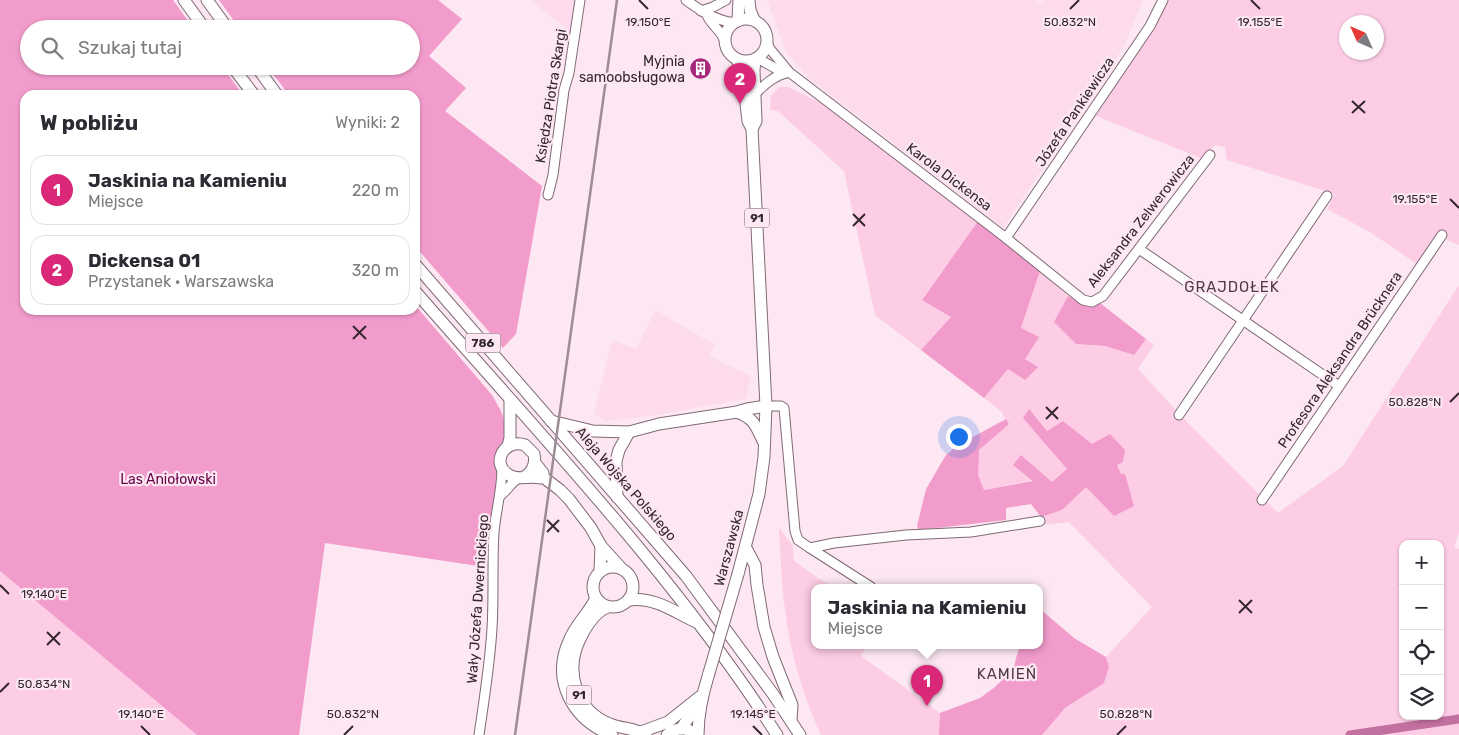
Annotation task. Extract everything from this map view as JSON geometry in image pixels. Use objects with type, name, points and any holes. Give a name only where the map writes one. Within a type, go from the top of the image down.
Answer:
[{"type":"main road","points":[[184,0],[198,20]]},
{"type":"main road","points":[[207,0],[221,20]]},
{"type":"main road","points":[[736,22],[740,10],[739,0]]},
{"type":"main road","points":[[749,0],[754,20]]},
{"type":"main road","points":[[725,41],[729,28],[736,22],[746,19],[759,23],[765,31],[768,42],[762,54],[756,59],[749,61],[737,59]]},
{"type":"main road","name":"91","points":[[725,41],[727,48],[737,59]]},
{"type":"main road","name":"Warszawska","points":[[681,729],[699,699],[709,673],[746,548],[759,494],[764,444],[766,406],[752,129],[748,121],[743,78],[737,59]]},
{"type":"main road","name":"Warszawska","points":[[752,129],[756,121],[754,70],[756,59]]},
{"type":"main road","points":[[239,75],[250,90]]},
{"type":"main road","points":[[263,75],[273,90]]},
{"type":"main road","name":"Aleja Wojska Polskiego","points":[[420,270],[686,576],[740,647],[800,735]]},
{"type":"main road","name":"786","points":[[420,297],[510,400]]},
{"type":"main road","points":[[510,400],[510,438],[508,446],[501,456],[502,468],[511,477],[543,477],[560,490],[591,528],[600,546],[626,571],[632,581],[633,592],[629,600]]},
{"type":"main road","points":[[510,400],[622,528],[698,622],[760,708],[776,735]]},
{"type":"main road","points":[[551,421],[593,431],[629,432],[659,424],[766,406]]},
{"type":"main road","points":[[737,412],[746,415],[753,421],[764,444]]},
{"type":"main road","points":[[617,496],[616,461],[619,450],[629,432]]},
{"type":"main road","points":[[508,446],[516,443],[525,445],[534,454],[535,463],[531,471],[522,477]]},
{"type":"main road","points":[[535,463],[544,473],[543,477]]},
{"type":"main road","points":[[600,546],[600,571],[593,587],[596,598],[608,607]]},
{"type":"main road","points":[[746,548],[755,565],[764,627],[792,705],[791,720]]},
{"type":"main road","points":[[600,571],[610,567],[621,568]]},
{"type":"main road","points":[[596,598],[569,640],[565,651],[562,672],[565,688],[574,706],[590,724],[612,735]]},
{"type":"main road","points":[[629,600],[639,598],[651,600],[698,622]]},
{"type":"main road","name":"91","points":[[629,600],[618,607],[603,609],[595,615],[582,633],[573,658],[572,669],[577,692],[583,703],[599,718],[610,724],[644,733]]},
{"type":"main road","points":[[644,733],[668,722],[699,699]]},
{"type":"main road","name":"Warszawska","points":[[697,735],[702,709],[699,699]]},
{"type":"main road","points":[[667,735],[681,729]]},
{"type":"main road","name":"91","points":[[681,729],[697,735]]},
{"type":"street","name":"Księdza Piotra Skargi","points":[[548,195],[553,175],[564,90],[580,0]]},
{"type":"street","points":[[686,0],[704,13],[720,30],[725,41]]},
{"type":"street","points":[[704,13],[726,0]]},
{"type":"street","name":"Józefa Pankiewicza","points":[[1006,238],[1150,26],[1163,0]]},
{"type":"street","points":[[704,13],[727,22],[736,22]]},
{"type":"street","name":"Karola Dickensa","points":[[768,42],[770,49],[787,73]]},
{"type":"street","name":"Karola Dickensa","points":[[756,59],[787,73],[1006,238],[1083,300],[1092,302]]},
{"type":"street","points":[[755,94],[767,82],[787,73]]},
{"type":"street","name":"Aleksandra Zelwerowicza","points":[[1092,302],[1103,296],[1210,155]]},
{"type":"street","points":[[1179,414],[1327,196]]},
{"type":"street","name":"Profesora Aleksandra Brücknera","points":[[1262,500],[1442,235]]},
{"type":"street","points":[[1139,249],[1339,386]]},
{"type":"street","points":[[766,406],[781,406],[784,408],[795,532],[798,540],[866,584]]},
{"type":"street","name":"Wały Józefa Dwernickiego","points":[[480,735],[492,628],[494,529],[501,495],[502,468]]},
{"type":"street","points":[[501,495],[508,490],[513,482],[522,477]]},
{"type":"street","points":[[810,548],[834,543],[906,535],[971,532],[1040,521]]},
{"type":"shaded area","points":[[531,0],[575,0],[571,33]]},
{"type":"shaded area","points":[[767,0],[1036,0],[1042,4],[1044,0],[1143,0],[1123,48],[1003,228],[810,79],[786,52]]},
{"type":"shaded area","points":[[1168,0],[1459,0],[1459,245],[1436,235],[1417,264],[1370,232],[1327,209],[1335,194],[1227,160],[1225,147],[1215,145],[1203,159],[1096,116],[1147,37]]},
{"type":"shaded area","points":[[779,87],[788,87],[831,108],[978,221],[922,299],[952,317],[921,350],[875,315],[844,171],[778,111],[770,110],[771,96]]},
{"type":"shaded area","points":[[1040,271],[1068,296],[1055,322],[1076,344],[1105,346],[1133,355],[1146,339],[1154,345],[1138,369],[1185,420],[1278,513],[1343,466],[1459,285],[1459,532],[1454,547],[1459,549],[1459,735],[1042,735],[1065,708],[1104,683],[1109,667],[1106,657],[1152,607],[1069,522],[1041,525],[1041,517],[1062,510],[1086,486],[1114,516],[1121,474],[1117,465],[1063,421],[1047,431],[1023,418],[1068,469],[1052,482],[1033,480],[984,490],[977,475],[979,450],[1008,424],[1001,411],[984,398],[1008,369],[1037,368],[1025,359],[1021,328]]},
{"type":"shaded area","points":[[655,310],[715,345],[709,356],[751,376],[746,399],[651,416],[604,421],[594,413],[612,340],[636,349]]},
{"type":"shaded area","points":[[779,528],[793,546],[794,561],[827,584],[811,584],[811,649],[865,649],[861,656],[940,713],[939,735],[821,735],[808,705],[794,658],[787,625]]},
{"type":"shaded area","points":[[0,571],[197,735],[0,735]]},
{"type":"green space","name":"Las Aniołowski","points":[[0,0],[173,0],[187,20],[20,20],[20,75],[229,75],[239,90],[20,90],[20,315],[420,315],[420,311],[492,395],[507,427],[486,551],[479,554],[478,566],[325,543],[299,735],[197,735],[0,571]]},
{"type":"green space","points":[[219,0],[438,0],[462,19],[429,56],[466,88],[445,111],[542,186],[516,334],[503,348],[420,252],[420,90],[285,90],[274,75],[420,75],[420,20],[233,20]]},
{"type":"green space","points":[[978,221],[1040,271],[1021,328],[1039,337],[1025,359],[1038,367],[1025,380],[1008,369],[984,398],[921,350],[951,317],[922,300]]},
{"type":"green space","points":[[1068,296],[1087,305],[1100,303],[1146,339],[1134,355],[1105,346],[1076,344],[1054,322]]},
{"type":"green space","points":[[1029,409],[1047,431],[1063,421],[1092,444],[1110,434],[1125,450],[1123,462],[1117,465],[1121,474],[1125,474],[1134,506],[1114,516],[1086,487],[1062,510],[1041,517],[1031,504],[1006,508],[1006,520],[919,530],[917,526],[926,489],[946,455],[958,445],[1006,419],[1009,424],[979,450],[978,475],[984,490],[1033,481],[1013,465],[1021,455],[1052,482],[1067,469],[1023,418]]},
{"type":"green space","points":[[1043,612],[1074,638],[1106,657],[1109,667],[1104,683],[1065,708],[1042,735],[939,735],[940,713],[980,698],[995,687],[1014,668],[1019,649],[1043,649]]},
{"type":"waterway","points":[[1350,735],[1459,719]]},
{"type":"railway","points":[[515,735],[617,0]]},
{"type":"place","name":"Myjnia samoobsługowa","points":[[701,69]]},
{"type":"place","name":"Dickensa 01","points":[[740,104]]},
{"type":"place","name":"Jaskinia na Kamieniu","points":[[927,706]]},
{"type":"district","name":"GRAJDOŁEK","points":[[1232,287]]},
{"type":"district","name":"KAMIEŃ","points":[[1007,674]]}]
